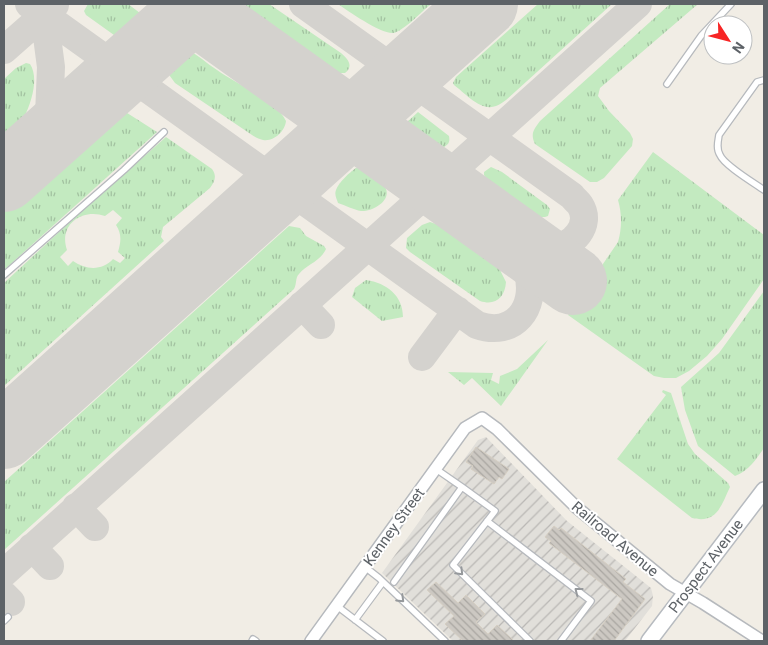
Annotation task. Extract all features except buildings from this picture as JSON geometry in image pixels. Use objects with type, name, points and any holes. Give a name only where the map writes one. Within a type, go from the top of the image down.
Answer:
[{"type":"main road","name":"Prospect Avenue","points":[[649,641],[764,490]]},
{"type":"street","name":"Kenney Street","points":[[311,641],[465,428],[482,418]]},
{"type":"street","name":"Railroad Avenue","points":[[482,418],[497,429],[576,507],[670,584],[703,602],[762,641]]},
{"type":"lane","points":[[667,84],[702,36],[731,4]]},
{"type":"lane","points":[[764,80],[757,82],[719,135],[717,145],[720,156],[728,164],[764,190]]},
{"type":"lane","points":[[4,275],[124,170],[164,132]]},
{"type":"lane","points":[[436,469],[495,511],[453,565],[530,641]]},
{"type":"lane","points":[[394,582],[462,487]]},
{"type":"lane","points":[[487,521],[591,600],[561,641]]},
{"type":"lane","points":[[365,567],[445,641]]},
{"type":"lane","points":[[355,620],[383,582]]},
{"type":"lane","points":[[337,606],[383,641]]},
{"type":"lane","points":[[252,641],[254,639],[256,641]]},
{"type":"shaded area","points":[[486,437],[567,521],[651,588],[653,596],[652,606],[625,641],[453,641],[382,573],[478,440]]},
{"type":"green space","points":[[88,4],[128,4],[144,16],[144,20],[131,32],[118,36],[114,35],[86,15],[84,11]]},
{"type":"green space","points":[[241,4],[269,4],[341,53],[350,65],[348,70],[345,73],[339,73],[250,13]]},
{"type":"green space","points":[[338,4],[431,4],[407,25],[393,33],[373,26]]},
{"type":"green space","points":[[538,4],[612,4],[506,100],[498,105],[490,107],[479,104],[454,85],[456,77]]},
{"type":"green space","points":[[670,4],[698,4],[600,88],[598,96],[633,139],[632,146],[604,178],[597,182],[590,182],[535,144],[533,137],[534,129],[540,121]]},
{"type":"green space","points":[[187,50],[274,106],[286,121],[281,132],[275,138],[267,140],[257,138],[175,83],[167,72],[169,65],[180,53]]},
{"type":"green space","points":[[26,63],[30,64],[34,73],[32,96],[17,131],[4,147],[4,79],[16,68]]},
{"type":"green space","points":[[124,111],[157,132],[4,270],[4,209],[109,116]]},
{"type":"green space","points":[[418,112],[449,136],[447,145],[444,147],[438,146],[405,124]]},
{"type":"green space","points":[[166,137],[212,169],[215,176],[210,188],[163,227],[161,237],[164,241],[4,386],[4,283]],"holes":[[[113,210],[122,218],[116,225],[120,238],[118,252],[125,258],[120,263],[113,259],[104,266],[94,268],[83,266],[73,261],[68,266],[60,257],[67,250],[66,233],[74,220],[89,214],[105,216]]]},
{"type":"green space","points":[[653,152],[764,235],[764,279],[722,339],[707,356],[689,371],[676,378],[654,376],[568,315],[618,242],[621,221],[618,200]]},
{"type":"green space","points":[[491,167],[502,172],[547,205],[550,209],[548,216],[539,217],[488,181],[484,172]]},
{"type":"green space","points":[[356,168],[360,168],[377,179],[383,184],[387,192],[384,201],[371,210],[355,210],[338,203],[336,198],[335,192],[339,184]]},
{"type":"green space","points":[[430,222],[442,226],[499,268],[506,282],[504,292],[498,299],[490,302],[480,301],[406,248],[407,238],[422,225]]},
{"type":"green space","points":[[289,226],[300,228],[306,236],[326,249],[317,260],[299,274],[294,289],[4,550],[4,482]]},
{"type":"green space","points":[[366,280],[387,287],[397,297],[403,317],[382,321],[352,297],[355,288]]},
{"type":"green space","points":[[764,291],[764,448],[748,468],[735,476],[698,446],[685,410],[681,387],[719,353]]},
{"type":"green space","points":[[548,340],[501,406],[472,378],[464,385],[448,372],[493,373],[491,380],[499,384],[500,376],[517,369]]},
{"type":"green space","points":[[663,390],[671,393],[688,444],[695,454],[728,483],[730,487],[721,507],[713,516],[700,519],[692,518],[617,459],[666,395],[662,392]]},
{"type":"taxiway","points":[[29,4],[477,325],[490,328],[502,327],[520,317],[526,308],[530,286],[528,273],[512,237]]},
{"type":"taxiway","points":[[303,4],[572,196],[580,205],[584,220],[582,227],[578,234],[567,244],[553,248],[537,247],[512,237]]},
{"type":"taxiway","points":[[4,573],[638,4]]},
{"type":"taxiway","points":[[4,50],[55,5]]},
{"type":"taxiway","points":[[44,14],[51,67],[48,139]]},
{"type":"taxiway","points":[[302,305],[321,325]]},
{"type":"taxiway","points":[[422,357],[457,310]]},
{"type":"taxiway","points":[[76,507],[95,527]]},
{"type":"taxiway","points":[[32,547],[50,566]]},
{"type":"taxiway","points":[[4,595],[11,602]]},
{"type":"runway","points":[[186,4],[573,281]]},
{"type":"runway","points":[[4,178],[199,4]]},
{"type":"runway","points":[[4,435],[484,4]]}]
